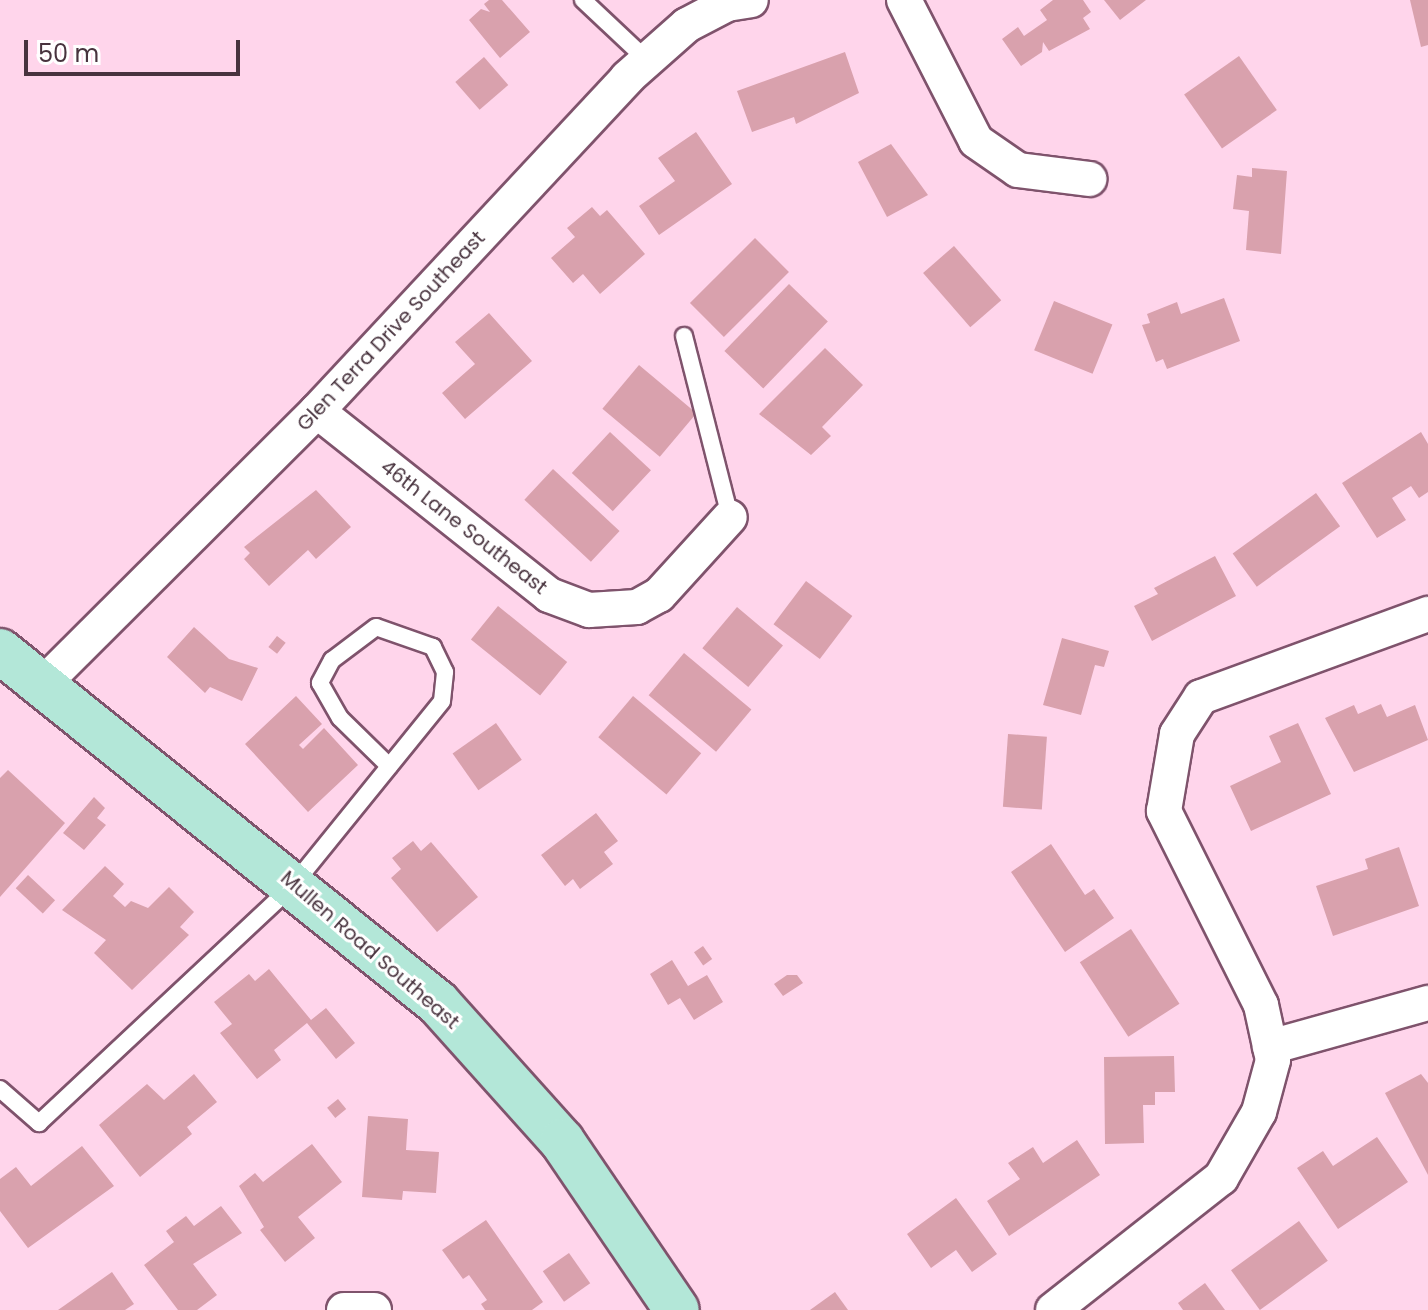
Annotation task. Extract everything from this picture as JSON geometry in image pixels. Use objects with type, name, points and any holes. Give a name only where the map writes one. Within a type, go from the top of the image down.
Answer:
[{"type":"street","name":"Glen Terra Drive Southeast","points":[[43,684],[317,411],[647,60],[687,25],[727,4],[751,0]]},
{"type":"street","points":[[904,0],[976,141],[1018,170],[1089,179]]},
{"type":"street","name":"46th Lane Southeast","points":[[317,411],[549,595],[589,610],[637,607],[659,595],[730,517]]},
{"type":"street","points":[[1053,1310],[1221,1178],[1259,1112],[1273,1060],[1261,1005],[1164,811],[1177,734],[1201,697],[1428,614]]},
{"type":"street","name":"Mullen Road Southeast","points":[[0,651],[294,884],[438,1003],[512,1080],[602,1195],[677,1310]]},
{"type":"street","points":[[1270,1047],[1428,1003]]},
{"type":"street","points":[[344,1310],[374,1310]]},
{"type":"lane","points":[[583,0],[647,60]]},
{"type":"lane","points":[[684,336],[730,517]]},
{"type":"lane","points":[[0,1089],[39,1123],[294,884],[442,701],[445,672],[433,647],[376,627],[332,660],[320,683],[333,709],[389,766]]},
{"type":"building","points":[[489,0],[502,0],[530,32],[500,58],[469,20],[481,9],[490,12],[484,4]]},
{"type":"building","points":[[1053,0],[1083,0],[1091,12],[1083,18],[1090,29],[1049,51],[1043,42],[1042,52],[1021,66],[1002,39],[1018,27],[1024,36],[1047,20],[1040,10]]},
{"type":"building","points":[[1104,0],[1146,0],[1120,20]]},
{"type":"building","points":[[1410,0],[1428,0],[1428,45],[1421,47]]},
{"type":"building","points":[[845,52],[859,93],[796,124],[794,117],[752,132],[737,91]]},
{"type":"building","points":[[1239,56],[1277,110],[1222,148],[1184,94]]},
{"type":"building","points":[[484,57],[508,85],[480,110],[455,82]]},
{"type":"building","points":[[696,132],[732,184],[659,235],[639,206],[675,181],[658,158]]},
{"type":"building","points":[[891,144],[928,195],[887,217],[858,162]]},
{"type":"building","points":[[1252,168],[1287,171],[1281,254],[1246,250],[1249,211],[1233,209],[1237,175],[1252,177]]},
{"type":"building","points":[[592,207],[600,216],[607,210],[645,254],[600,294],[583,274],[573,283],[551,258],[575,237],[567,228]]},
{"type":"building","points":[[755,238],[789,272],[724,337],[690,303]]},
{"type":"building","points":[[954,246],[1001,300],[970,327],[923,273]]},
{"type":"building","points":[[789,284],[828,322],[763,388],[724,351]]},
{"type":"building","points":[[1224,298],[1240,341],[1167,369],[1163,359],[1156,362],[1142,325],[1150,323],[1147,314],[1177,302],[1181,314]]},
{"type":"building","points":[[1054,301],[1112,325],[1093,374],[1034,350]]},
{"type":"building","points":[[489,313],[532,361],[465,419],[442,393],[475,364],[455,342]]},
{"type":"building","points":[[825,348],[863,385],[822,427],[831,436],[811,455],[759,414]]},
{"type":"building","points":[[639,365],[696,413],[660,457],[602,409]]},
{"type":"building","points":[[610,432],[651,470],[613,511],[572,473]]},
{"type":"building","points":[[1421,432],[1428,444],[1428,492],[1419,498],[1411,486],[1392,498],[1406,520],[1377,538],[1342,483]]},
{"type":"building","points":[[553,469],[620,531],[591,562],[524,500]]},
{"type":"building","points":[[316,490],[351,527],[316,559],[308,550],[269,586],[244,559],[250,553],[244,547]]},
{"type":"building","points":[[1316,493],[1340,526],[1257,587],[1233,554]]},
{"type":"building","points":[[1215,556],[1236,596],[1152,641],[1134,606],[1158,594],[1154,588]]},
{"type":"building","points":[[806,581],[852,616],[820,659],[774,624]]},
{"type":"building","points":[[498,606],[567,662],[540,695],[471,639]]},
{"type":"building","points":[[737,607],[783,646],[748,687],[702,648]]},
{"type":"building","points":[[194,627],[229,659],[258,668],[242,701],[210,687],[205,693],[167,657]]},
{"type":"building","points":[[277,636],[286,643],[277,654],[268,647]]},
{"type":"building","points":[[1062,638],[1109,651],[1104,667],[1095,665],[1081,715],[1043,705]]},
{"type":"building","points":[[684,653],[751,710],[716,752],[649,695]]},
{"type":"building","points":[[296,696],[322,724],[299,745],[303,749],[324,728],[358,765],[308,812],[245,744]]},
{"type":"building","points":[[633,696],[701,753],[666,795],[598,737]]},
{"type":"building","points":[[1381,704],[1387,717],[1415,705],[1428,740],[1354,772],[1325,718],[1354,705],[1358,714]]},
{"type":"building","points":[[496,723],[522,760],[478,790],[453,753]]},
{"type":"building","points":[[1298,723],[1331,794],[1251,831],[1230,786],[1281,762],[1269,736]]},
{"type":"building","points":[[1008,734],[1047,737],[1042,810],[1003,807]]},
{"type":"building","points":[[8,770],[65,823],[0,897],[0,778]]},
{"type":"building","points":[[94,797],[105,808],[97,818],[106,825],[84,850],[63,833]]},
{"type":"building","points":[[596,813],[618,841],[604,852],[613,864],[580,889],[573,879],[565,886],[541,855]]},
{"type":"building","points":[[413,841],[421,851],[431,842],[478,897],[437,932],[391,878],[401,869],[392,858]]},
{"type":"building","points":[[1051,844],[1085,895],[1094,889],[1114,918],[1065,952],[1011,872]]},
{"type":"building","points":[[1399,847],[1419,906],[1333,936],[1316,886],[1368,869],[1365,859]]},
{"type":"building","points":[[105,866],[124,884],[113,896],[125,907],[131,901],[148,908],[169,887],[194,912],[180,927],[189,935],[132,990],[94,953],[106,940],[62,910]]},
{"type":"building","points":[[28,875],[55,900],[43,913],[16,888]]},
{"type":"building","points":[[1131,929],[1179,1004],[1128,1037],[1080,962]]},
{"type":"building","points":[[703,946],[712,959],[703,965],[694,952]]},
{"type":"building","points":[[672,960],[688,986],[707,975],[723,1002],[694,1020],[680,998],[668,1005],[650,974]]},
{"type":"building","points":[[269,969],[311,1020],[326,1008],[355,1043],[336,1059],[307,1023],[274,1050],[281,1060],[257,1079],[220,1033],[232,1024],[214,1002],[249,974],[255,981]]},
{"type":"building","points":[[787,975],[797,975],[803,983],[783,996],[774,984]]},
{"type":"building","points":[[1174,1056],[1175,1092],[1155,1092],[1155,1105],[1143,1105],[1144,1143],[1105,1144],[1104,1057]]},
{"type":"building","points":[[194,1074],[217,1102],[187,1127],[192,1134],[140,1177],[99,1125],[147,1084],[164,1100]]},
{"type":"building","points":[[1421,1074],[1428,1083],[1428,1175],[1385,1093]]},
{"type":"building","points":[[338,1099],[346,1109],[335,1118],[327,1108]]},
{"type":"building","points":[[368,1116],[408,1119],[406,1150],[439,1152],[436,1193],[403,1191],[402,1200],[362,1197]]},
{"type":"building","points":[[1377,1137],[1408,1182],[1338,1229],[1297,1168],[1323,1151],[1333,1166]]},
{"type":"building","points":[[1077,1140],[1100,1175],[1009,1236],[987,1201],[1020,1179],[1008,1163],[1033,1147],[1043,1163]]},
{"type":"building","points":[[312,1144],[342,1182],[298,1217],[315,1238],[285,1262],[260,1230],[264,1227],[239,1186],[255,1173],[263,1182]]},
{"type":"building","points":[[82,1146],[114,1186],[28,1248],[0,1211],[0,1179],[16,1167],[31,1186]]},
{"type":"building","points":[[956,1198],[997,1254],[972,1272],[956,1250],[931,1268],[907,1234]]},
{"type":"building","points":[[221,1206],[242,1233],[193,1264],[217,1295],[197,1310],[178,1310],[144,1265],[174,1242],[166,1231],[186,1216],[194,1226]]},
{"type":"building","points":[[486,1220],[543,1302],[532,1310],[485,1310],[481,1304],[487,1300],[469,1275],[463,1279],[442,1250]]},
{"type":"building","points":[[1299,1221],[1328,1261],[1260,1310],[1231,1270]]},
{"type":"building","points":[[569,1253],[590,1283],[564,1302],[543,1271]]},
{"type":"building","points":[[112,1272],[134,1304],[125,1310],[58,1310]]},
{"type":"building","points":[[1205,1283],[1225,1310],[1183,1310],[1178,1303]]},
{"type":"building","points":[[835,1292],[848,1310],[810,1310]]}]
